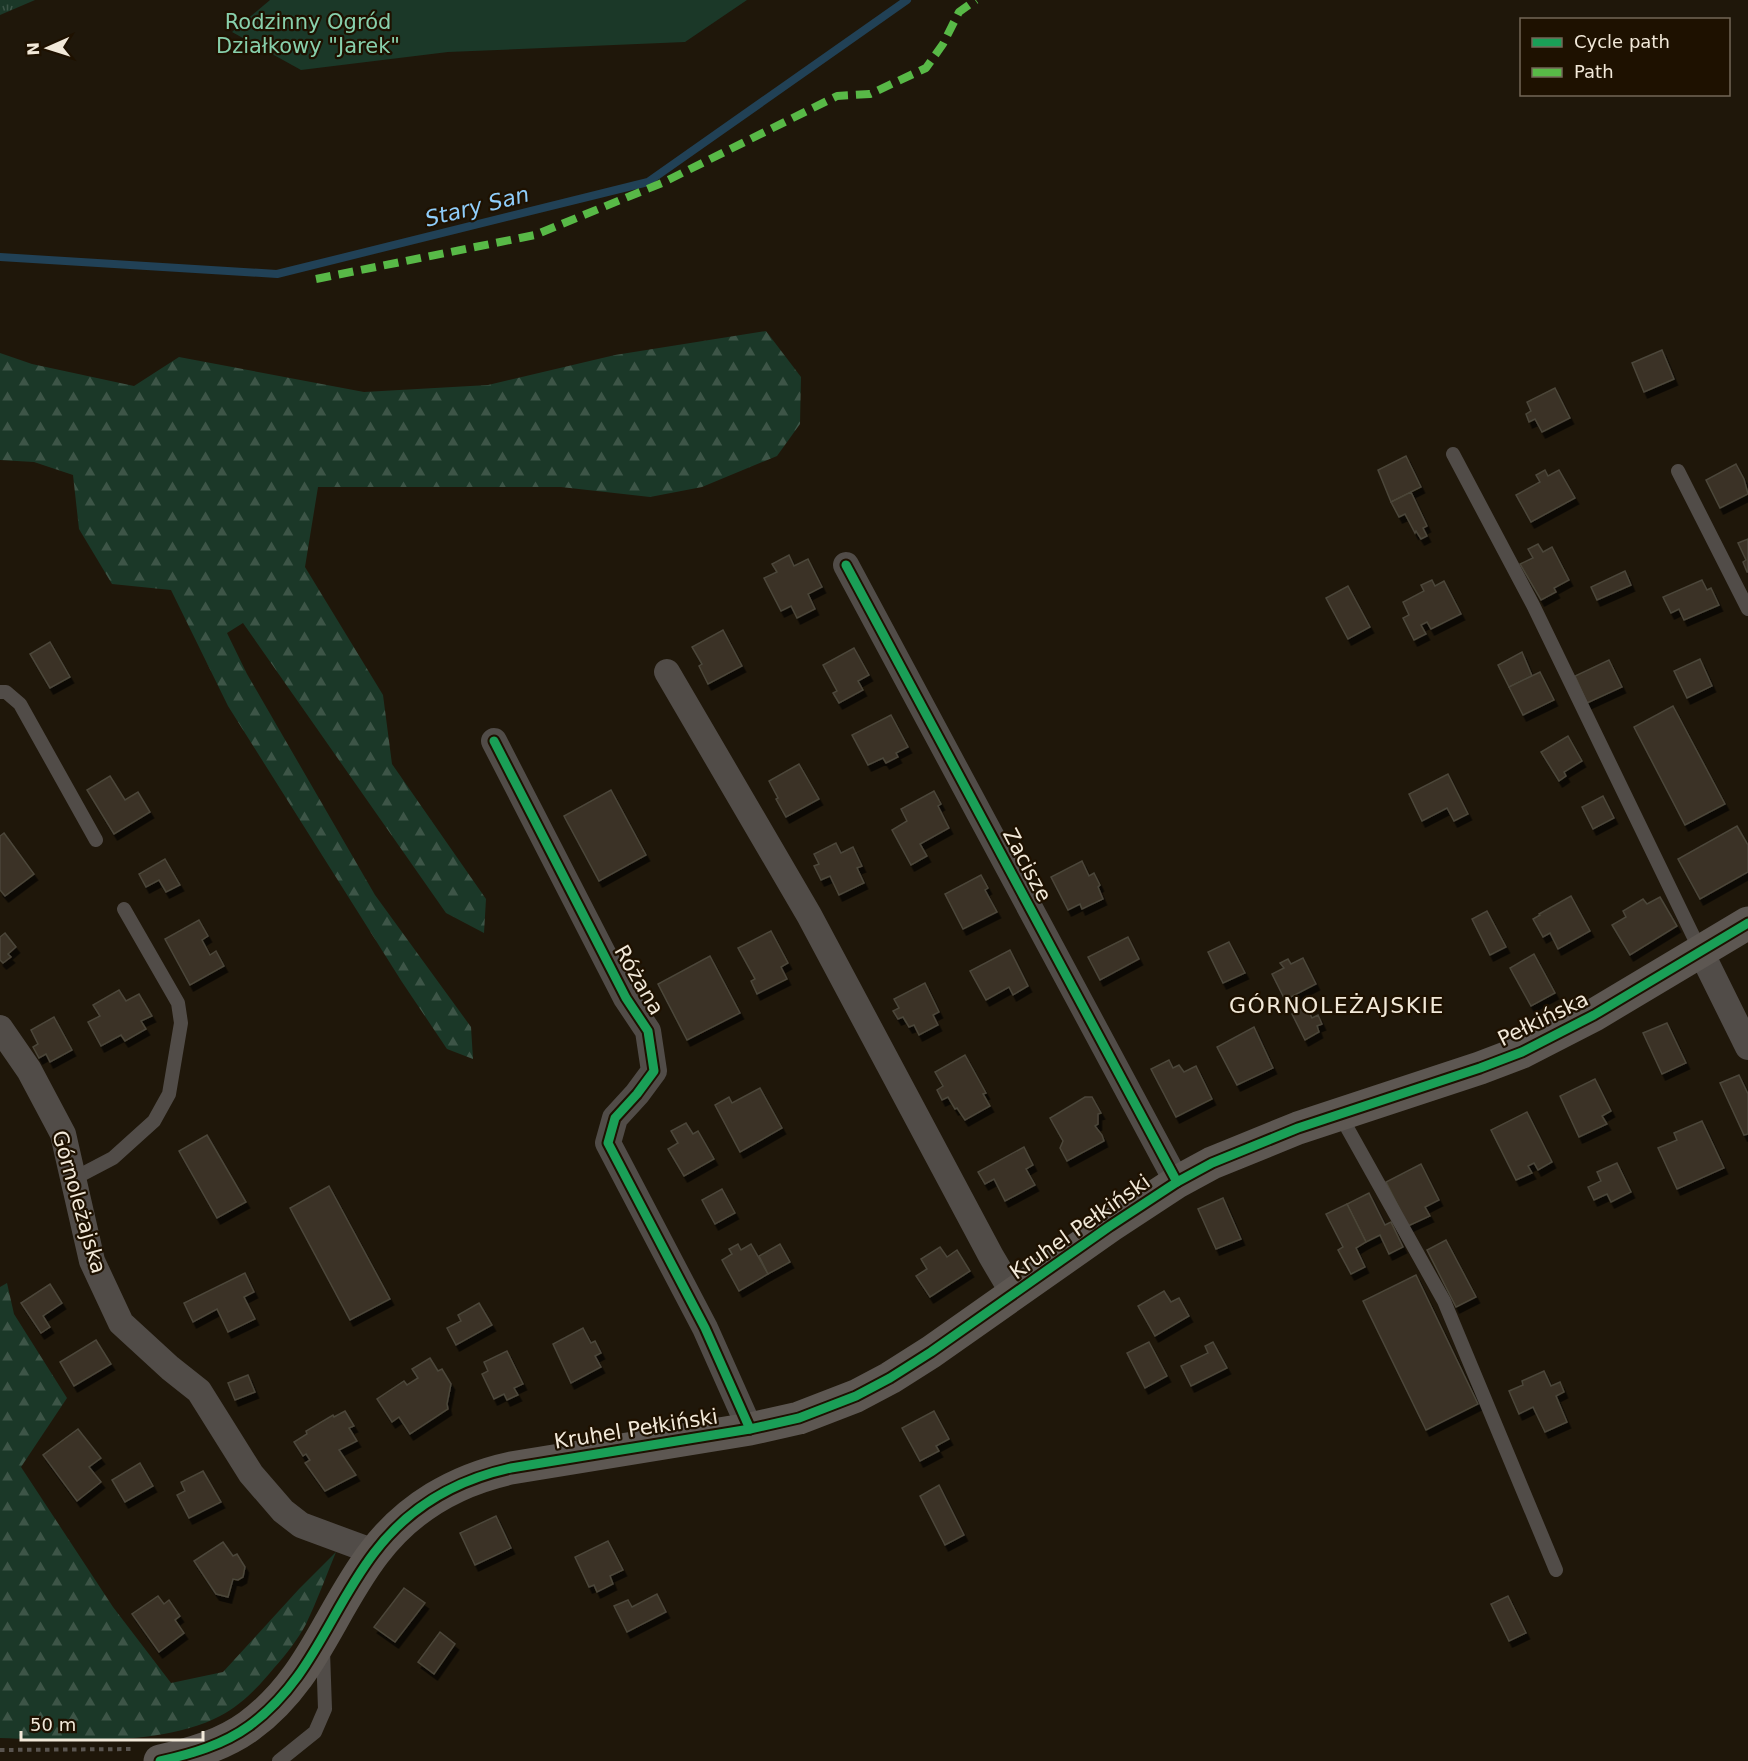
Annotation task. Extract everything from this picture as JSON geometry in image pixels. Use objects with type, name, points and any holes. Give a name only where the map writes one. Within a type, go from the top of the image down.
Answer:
[{"type":"street","name":"Zacisze","points":[[846,565],[1178,1182]]},
{"type":"street","points":[[667,672],[809,915],[980,1235],[1014,1294]]},
{"type":"street","name":"Różana","points":[[494,741],[626,998],[648,1031],[654,1071],[637,1095],[615,1118],[608,1143],[705,1328],[750,1429]]},
{"type":"street","name":"Pełkińska","points":[[1340,1115],[1522,1052],[1587,1019],[1748,923]]},
{"type":"street","points":[[1701,950],[1748,1047]]},
{"type":"street","name":"Górnoleżajska","points":[[0,1028],[30,1070],[63,1134],[92,1261],[122,1323],[170,1368],[199,1391],[251,1474],[283,1511],[301,1525],[374,1552]]},
{"type":"street","name":"Kruhel Pełkiński","points":[[163,1757],[214,1745],[249,1725],[279,1699],[304,1670],[374,1552],[389,1534],[428,1501],[449,1488],[511,1468],[750,1429],[799,1418],[856,1396],[890,1378],[1110,1226],[1178,1182],[1244,1148],[1340,1115]]},
{"type":"lane","points":[[1453,454],[1533,604],[1701,950]]},
{"type":"lane","points":[[1678,471],[1748,609]]},
{"type":"lane","points":[[0,692],[6,692],[20,705],[96,840]]},
{"type":"lane","points":[[73,1179],[113,1158],[138,1136],[154,1121],[169,1094],[181,1023],[178,1003],[124,909]]},
{"type":"lane","points":[[1340,1115],[1444,1301],[1556,1570]]},
{"type":"lane","points":[[279,1761],[315,1732],[325,1709],[323,1640]]},
{"type":"path","points":[[0,1750],[163,1757]]},
{"type":"green space","points":[[0,0],[35,0],[0,15]]},
{"type":"green space","name":"Rodzinny Ogród Działkowy \"Jarek\"","points":[[270,0],[747,0],[685,42],[448,52],[301,70],[232,32]]},
{"type":"green space","points":[[766,331],[801,377],[800,424],[777,456],[702,487],[650,497],[561,487],[318,487],[305,567],[383,695],[392,764],[486,899],[484,933],[446,913],[243,623],[227,633],[247,674],[375,895],[471,1027],[473,1059],[447,1049],[402,982],[228,706],[171,590],[112,584],[79,529],[73,475],[34,462],[0,460],[0,353],[32,364],[134,386],[179,357],[364,392],[488,385],[615,355]]},
{"type":"green space","points":[[7,1283],[14,1314],[67,1398],[21,1467],[113,1607],[171,1683],[223,1672],[336,1552],[310,1615],[296,1641],[243,1701],[220,1716],[197,1726],[142,1737],[83,1740],[0,1738],[0,1287]]},
{"type":"building","points":[[1662,350],[1674,379],[1644,392],[1632,363]]},
{"type":"building","points":[[1555,388],[1570,418],[1542,432],[1535,419],[1529,422],[1526,414],[1531,411],[1527,402]]},
{"type":"building","points":[[1406,456],[1421,487],[1391,502],[1378,470]]},
{"type":"building","points":[[1736,464],[1744,479],[1748,494],[1720,508],[1706,480]]},
{"type":"building","points":[[1545,470],[1548,476],[1559,470],[1575,498],[1531,522],[1516,495],[1540,482],[1536,475]]},
{"type":"building","points":[[1411,492],[1427,526],[1423,528],[1427,536],[1421,539],[1416,531],[1415,533],[1405,514],[1399,517],[1391,502]]},
{"type":"building","points":[[1748,539],[1747,572],[1743,562],[1746,560],[1738,543]]},
{"type":"building","points":[[1538,544],[1543,552],[1552,547],[1569,580],[1554,588],[1556,592],[1541,600],[1520,564],[1533,558],[1528,549]]},
{"type":"building","points":[[789,555],[794,566],[808,559],[822,587],[808,594],[815,609],[797,618],[791,606],[781,611],[764,578],[777,572],[772,564]]},
{"type":"building","points":[[1625,571],[1631,585],[1597,600],[1591,587]]},
{"type":"building","points":[[1432,580],[1435,586],[1444,581],[1461,614],[1431,629],[1427,622],[1421,625],[1426,634],[1414,640],[1403,618],[1409,615],[1403,602],[1424,591],[1421,585]]},
{"type":"building","points":[[1702,580],[1707,590],[1711,588],[1719,605],[1684,620],[1679,609],[1671,613],[1663,597]]},
{"type":"building","points":[[1348,586],[1370,627],[1348,639],[1326,598]]},
{"type":"building","points":[[723,630],[742,666],[708,684],[699,666],[702,664],[692,647]]},
{"type":"building","points":[[50,642],[70,677],[50,688],[30,654]]},
{"type":"building","points":[[854,648],[869,675],[858,681],[863,690],[839,703],[833,693],[837,691],[823,665]]},
{"type":"building","points":[[1522,652],[1532,676],[1509,687],[1498,665]]},
{"type":"building","points":[[1700,659],[1712,686],[1687,698],[1674,671]]},
{"type":"building","points":[[1609,660],[1622,687],[1587,703],[1575,676]]},
{"type":"building","points":[[1540,672],[1554,700],[1523,715],[1509,687]]},
{"type":"building","points":[[1673,706],[1725,804],[1685,825],[1634,727]]},
{"type":"building","points":[[891,715],[908,747],[896,753],[898,757],[886,763],[883,758],[868,765],[852,735]]},
{"type":"building","points":[[1568,736],[1582,761],[1564,772],[1566,776],[1559,781],[1541,752]]},
{"type":"building","points":[[799,764],[819,799],[786,817],[769,781]]},
{"type":"building","points":[[1448,774],[1468,814],[1454,821],[1447,808],[1422,821],[1409,794]]},
{"type":"building","points":[[110,776],[125,800],[138,792],[150,812],[114,834],[87,790]]},
{"type":"building","points":[[611,790],[646,855],[599,881],[564,816]]},
{"type":"building","points":[[934,791],[941,804],[938,806],[949,828],[920,844],[927,856],[911,865],[892,830],[907,821],[901,809]]},
{"type":"building","points":[[1603,796],[1614,818],[1593,829],[1582,807]]},
{"type":"building","points":[[1737,826],[1748,845],[1748,872],[1700,899],[1678,859]]},
{"type":"building","points":[[4,833],[34,874],[5,896],[0,890],[0,836]]},
{"type":"building","points":[[836,843],[841,853],[853,847],[862,866],[857,868],[864,883],[839,895],[830,876],[821,880],[814,866],[819,864],[814,854]]},
{"type":"building","points":[[165,859],[180,885],[166,892],[159,880],[146,887],[139,874]]},
{"type":"building","points":[[1082,861],[1089,876],[1094,873],[1103,899],[1082,909],[1080,904],[1068,910],[1051,877]]},
{"type":"building","points":[[981,875],[988,888],[985,890],[997,912],[963,929],[945,894]]},
{"type":"building","points":[[1571,896],[1590,931],[1558,949],[1550,933],[1543,937],[1533,919]]},
{"type":"building","points":[[1660,897],[1677,926],[1630,955],[1612,925],[1626,917],[1623,911],[1643,899],[1647,904]]},
{"type":"building","points":[[1487,911],[1506,947],[1490,955],[1472,919]]},
{"type":"building","points":[[199,920],[208,936],[202,940],[210,955],[216,951],[224,966],[190,985],[165,939]]},
{"type":"building","points":[[771,931],[788,963],[781,967],[787,979],[757,994],[751,981],[755,979],[738,948]]},
{"type":"building","points":[[5,933],[16,947],[8,954],[11,957],[3,963],[0,960],[0,937]]},
{"type":"building","points":[[1128,937],[1139,959],[1100,980],[1088,957]]},
{"type":"building","points":[[1229,942],[1245,973],[1223,983],[1208,952]]},
{"type":"building","points":[[1010,950],[1028,986],[1013,995],[1009,987],[986,1000],[970,971]]},
{"type":"building","points":[[1534,954],[1555,993],[1531,1006],[1510,968]]},
{"type":"building","points":[[710,956],[740,1013],[687,1040],[658,984]]},
{"type":"building","points":[[1303,958],[1316,984],[1285,1000],[1272,974],[1284,968],[1280,963],[1288,959],[1291,964]]},
{"type":"building","points":[[925,983],[939,1012],[933,1015],[938,1025],[919,1035],[914,1025],[909,1027],[903,1017],[898,1019],[893,1011],[899,1008],[894,999]]},
{"type":"building","points":[[119,990],[126,1001],[139,994],[152,1016],[141,1021],[146,1029],[125,1041],[121,1035],[101,1046],[88,1022],[100,1016],[93,1005]]},
{"type":"building","points":[[1306,1006],[1312,1018],[1318,1015],[1322,1024],[1317,1026],[1319,1032],[1305,1040],[1292,1014]]},
{"type":"building","points":[[54,1017],[72,1050],[50,1062],[46,1054],[39,1058],[33,1047],[38,1044],[31,1030]]},
{"type":"building","points":[[1667,1023],[1686,1063],[1662,1074],[1643,1033]]},
{"type":"building","points":[[1254,1027],[1273,1068],[1237,1085],[1217,1047]]},
{"type":"building","points":[[965,1055],[986,1093],[983,1094],[990,1106],[965,1120],[948,1097],[942,1100],[937,1090],[943,1086],[935,1072]]},
{"type":"building","points":[[1169,1060],[1173,1068],[1179,1065],[1184,1072],[1196,1066],[1212,1099],[1176,1117],[1151,1069]]},
{"type":"building","points":[[1739,1075],[1748,1094],[1748,1134],[1744,1135],[1720,1083]]},
{"type":"building","points":[[1595,1079],[1611,1111],[1602,1116],[1607,1124],[1579,1137],[1560,1096]]},
{"type":"building","points":[[760,1088],[782,1128],[740,1152],[715,1105],[729,1097],[732,1103]]},
{"type":"building","points":[[1085,1097],[1092,1097],[1101,1113],[1098,1114],[1098,1124],[1095,1126],[1104,1141],[1067,1161],[1060,1148],[1063,1141],[1050,1118]]},
{"type":"building","points":[[1527,1112],[1552,1162],[1538,1170],[1534,1163],[1528,1166],[1532,1173],[1516,1180],[1491,1130]]},
{"type":"building","points":[[1702,1121],[1724,1168],[1677,1189],[1658,1148],[1677,1140],[1674,1133]]},
{"type":"building","points":[[686,1123],[693,1134],[698,1131],[714,1159],[684,1176],[668,1149],[678,1143],[671,1131]]},
{"type":"building","points":[[207,1135],[246,1202],[217,1218],[179,1151]]},
{"type":"building","points":[[1024,1147],[1033,1165],[1026,1169],[1035,1185],[1005,1201],[994,1179],[985,1184],[978,1172]]},
{"type":"building","points":[[1617,1163],[1631,1192],[1611,1202],[1607,1194],[1594,1200],[1588,1187],[1601,1181],[1597,1172]]},
{"type":"building","points":[[1421,1164],[1439,1200],[1425,1207],[1430,1216],[1408,1226],[1386,1182]]},
{"type":"building","points":[[329,1186],[390,1299],[350,1320],[290,1208]]},
{"type":"building","points":[[722,1189],[735,1213],[715,1224],[702,1200]]},
{"type":"building","points":[[1369,1193],[1385,1225],[1391,1222],[1403,1247],[1389,1254],[1380,1235],[1366,1242],[1347,1204]]},
{"type":"building","points":[[1223,1198],[1241,1239],[1216,1249],[1198,1209]]},
{"type":"building","points":[[1347,1204],[1366,1242],[1356,1248],[1365,1267],[1351,1274],[1338,1250],[1343,1247],[1326,1214]]},
{"type":"building","points":[[1446,1240],[1476,1297],[1456,1307],[1427,1250]]},
{"type":"building","points":[[738,1244],[741,1250],[751,1244],[768,1274],[739,1291],[722,1260],[732,1254],[729,1249]]},
{"type":"building","points":[[780,1244],[790,1262],[768,1274],[759,1256]]},
{"type":"building","points":[[940,1247],[947,1257],[957,1250],[970,1271],[930,1297],[916,1276],[927,1269],[921,1259]]},
{"type":"building","points":[[245,1273],[254,1292],[244,1297],[255,1319],[228,1332],[217,1309],[193,1322],[184,1303]]},
{"type":"building","points":[[1416,1275],[1478,1404],[1426,1430],[1363,1301]]},
{"type":"building","points":[[50,1284],[62,1303],[43,1316],[50,1327],[41,1333],[21,1303]]},
{"type":"building","points":[[1164,1291],[1171,1302],[1179,1298],[1189,1316],[1155,1336],[1138,1306]]},
{"type":"building","points":[[479,1303],[492,1325],[456,1345],[447,1328],[461,1321],[458,1315]]},
{"type":"building","points":[[583,1328],[591,1343],[595,1341],[601,1353],[595,1356],[601,1367],[571,1383],[553,1344]]},
{"type":"building","points":[[96,1340],[111,1364],[74,1386],[60,1362]]},
{"type":"building","points":[[1149,1342],[1167,1376],[1145,1388],[1127,1353]]},
{"type":"building","points":[[1213,1342],[1227,1368],[1191,1386],[1181,1366],[1208,1353],[1205,1346]]},
{"type":"building","points":[[507,1351],[523,1384],[514,1388],[518,1395],[507,1400],[504,1394],[494,1399],[482,1374],[488,1371],[484,1362]]},
{"type":"building","points":[[430,1358],[438,1371],[442,1369],[451,1384],[448,1409],[410,1434],[399,1417],[392,1422],[377,1399],[404,1381],[407,1385],[418,1378],[412,1369]]},
{"type":"building","points":[[1544,1371],[1551,1386],[1560,1382],[1564,1392],[1556,1396],[1567,1422],[1545,1432],[1533,1407],[1519,1414],[1509,1391],[1523,1385],[1522,1381]]},
{"type":"building","points":[[248,1375],[255,1392],[235,1400],[228,1383]]},
{"type":"building","points":[[345,1411],[354,1426],[349,1428],[357,1441],[339,1450],[356,1475],[325,1491],[305,1463],[310,1460],[306,1454],[303,1456],[294,1442],[307,1434],[306,1431],[333,1415],[334,1417]]},
{"type":"building","points":[[934,1411],[949,1439],[936,1446],[939,1451],[920,1461],[902,1428]]},
{"type":"building","points":[[78,1429],[101,1458],[89,1467],[101,1482],[77,1501],[43,1455]]},
{"type":"building","points":[[140,1463],[153,1486],[125,1502],[112,1480]]},
{"type":"building","points":[[203,1471],[221,1502],[189,1518],[177,1495],[185,1491],[181,1482]]},
{"type":"building","points":[[939,1485],[964,1535],[945,1545],[920,1496]]},
{"type":"building","points":[[496,1516],[511,1548],[475,1565],[460,1533]]},
{"type":"building","points":[[608,1541],[623,1570],[610,1576],[613,1584],[597,1592],[594,1585],[589,1587],[575,1557]]},
{"type":"building","points":[[223,1542],[233,1556],[237,1554],[245,1567],[243,1577],[238,1580],[233,1579],[228,1597],[216,1594],[194,1561]]},
{"type":"building","points":[[404,1588],[425,1603],[395,1642],[374,1627]]},
{"type":"building","points":[[657,1594],[666,1612],[627,1632],[614,1606],[628,1600],[632,1607]]},
{"type":"building","points":[[158,1596],[164,1604],[169,1600],[180,1616],[175,1620],[184,1633],[159,1652],[132,1614]]},
{"type":"building","points":[[1508,1596],[1526,1633],[1509,1641],[1491,1604]]},
{"type":"building","points":[[440,1632],[455,1644],[434,1674],[418,1662]]},
{"type":"waterway","name":"Stary San","points":[[0,257],[277,274],[648,182],[907,0]]},
{"type":"marked path","points":[[316,279],[535,235],[662,183],[837,96],[870,94],[926,68],[943,44],[959,12],[976,0]]},
{"type":"cycle path","points":[[846,565],[1177,1182]]},
{"type":"cycle path","points":[[494,741],[626,998],[648,1031],[654,1071],[615,1118],[608,1143],[705,1328],[750,1429]]},
{"type":"cycle path","points":[[160,1761],[218,1744],[239,1733],[271,1708],[304,1667],[358,1575],[387,1537],[418,1509],[452,1488],[511,1468],[750,1429],[799,1418],[856,1396],[931,1352],[1110,1226],[1177,1182],[1212,1163],[1298,1128],[1522,1052],[1594,1015],[1748,923]]},
{"type":"district","name":"GÓRNOLEŻAJSKIE","points":[[1337,1005]]}]
